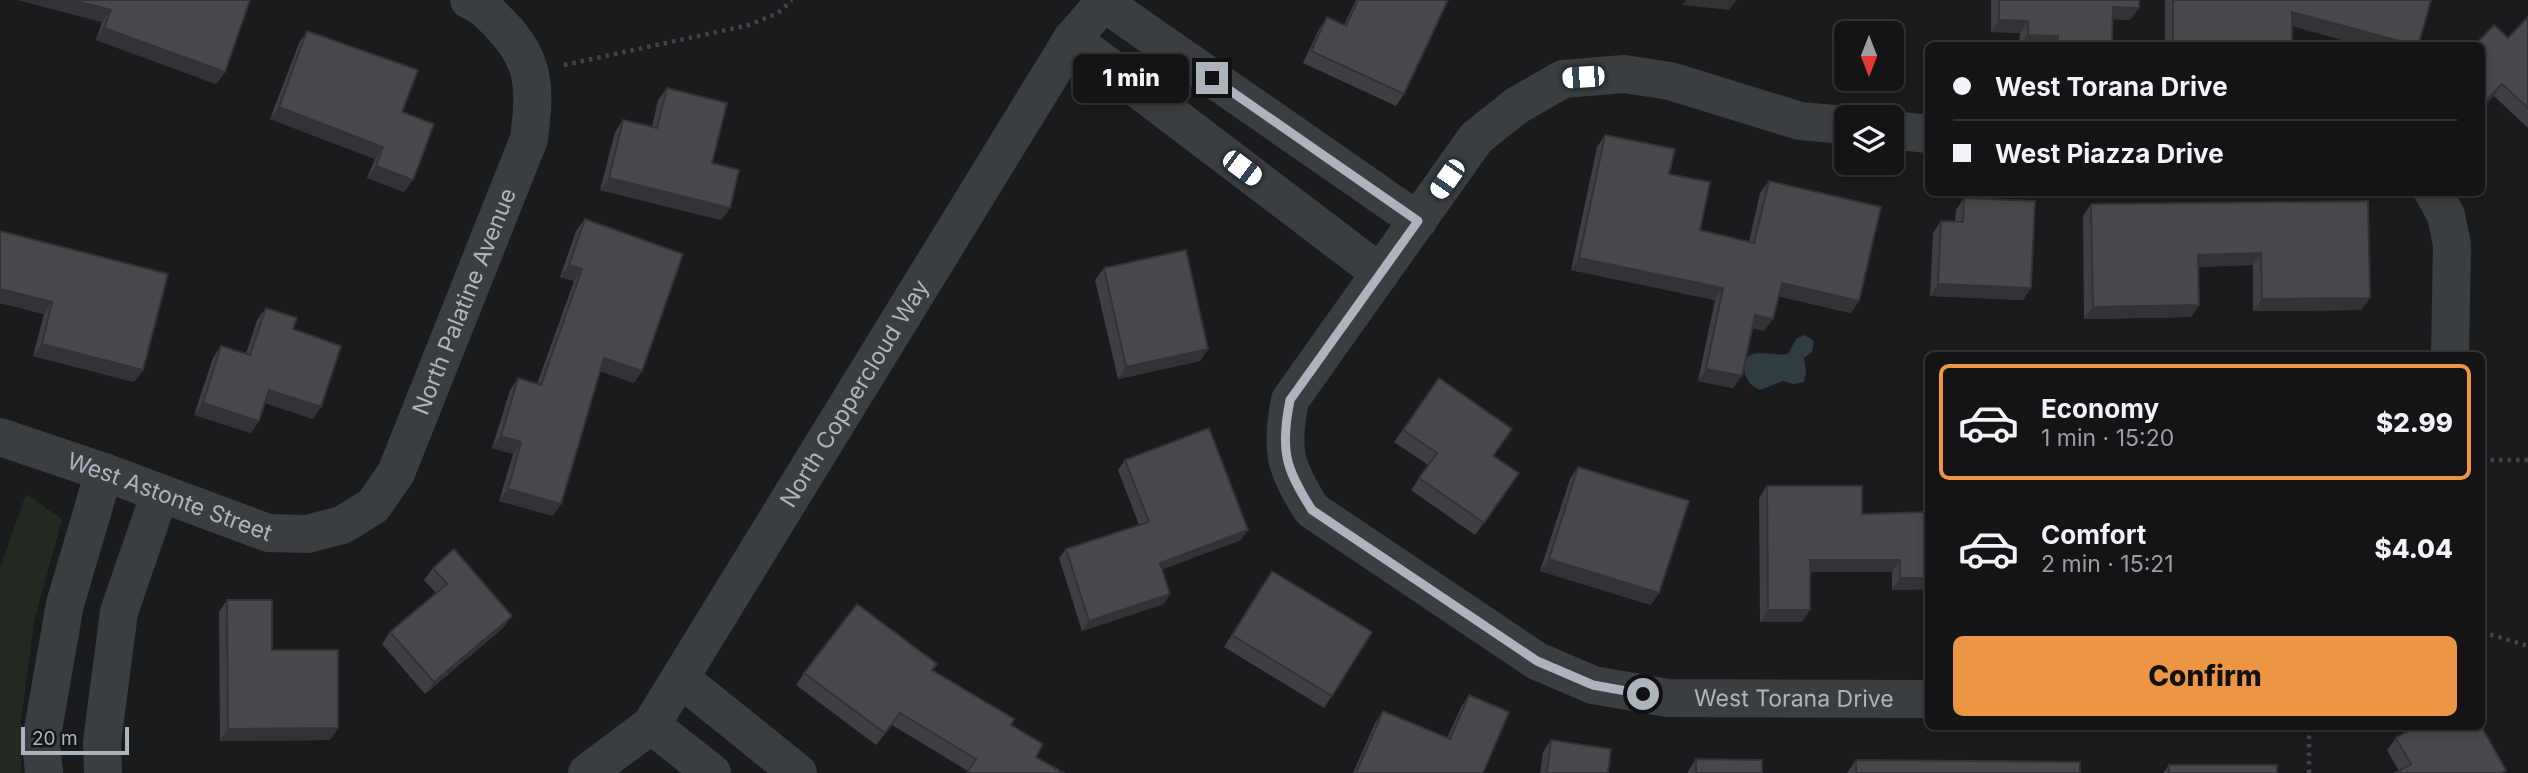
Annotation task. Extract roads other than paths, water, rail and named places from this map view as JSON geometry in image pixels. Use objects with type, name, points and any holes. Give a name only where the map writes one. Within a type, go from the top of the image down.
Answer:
[{"type":"street","name":"North Palatine Avenue","points":[[342,525],[373,506],[396,473],[529,139],[534,97],[523,53],[507,31],[481,5],[469,0]]},
{"type":"street","name":"North Coppercloud Way","points":[[587,773],[650,725],[1072,39],[1105,1]]},
{"type":"street","points":[[1105,1],[1418,221]]},
{"type":"street","points":[[1072,39],[1380,273],[1476,138],[1516,106],[1563,79],[1624,74],[1670,80],[1800,121],[1834,124]]},
{"type":"street","points":[[1904,131],[1925,134]]},
{"type":"street","points":[[2435,196],[2446,215],[2452,245],[2450,352]]},
{"type":"street","name":"West Torana Drive","points":[[1380,273],[1290,400],[1284,430],[1285,455],[1295,484],[1312,510],[1537,661],[1593,685],[1668,698],[1925,699]]},
{"type":"street","name":"West Astonte Street","points":[[0,437],[104,472],[268,533],[307,534],[342,525]]},
{"type":"street","points":[[44,773],[41,741],[65,604],[104,472]]},
{"type":"street","points":[[103,773],[102,742],[119,612],[160,493]]},
{"type":"street","points":[[680,678],[798,773]]},
{"type":"street","points":[[650,725],[712,773]]}]
